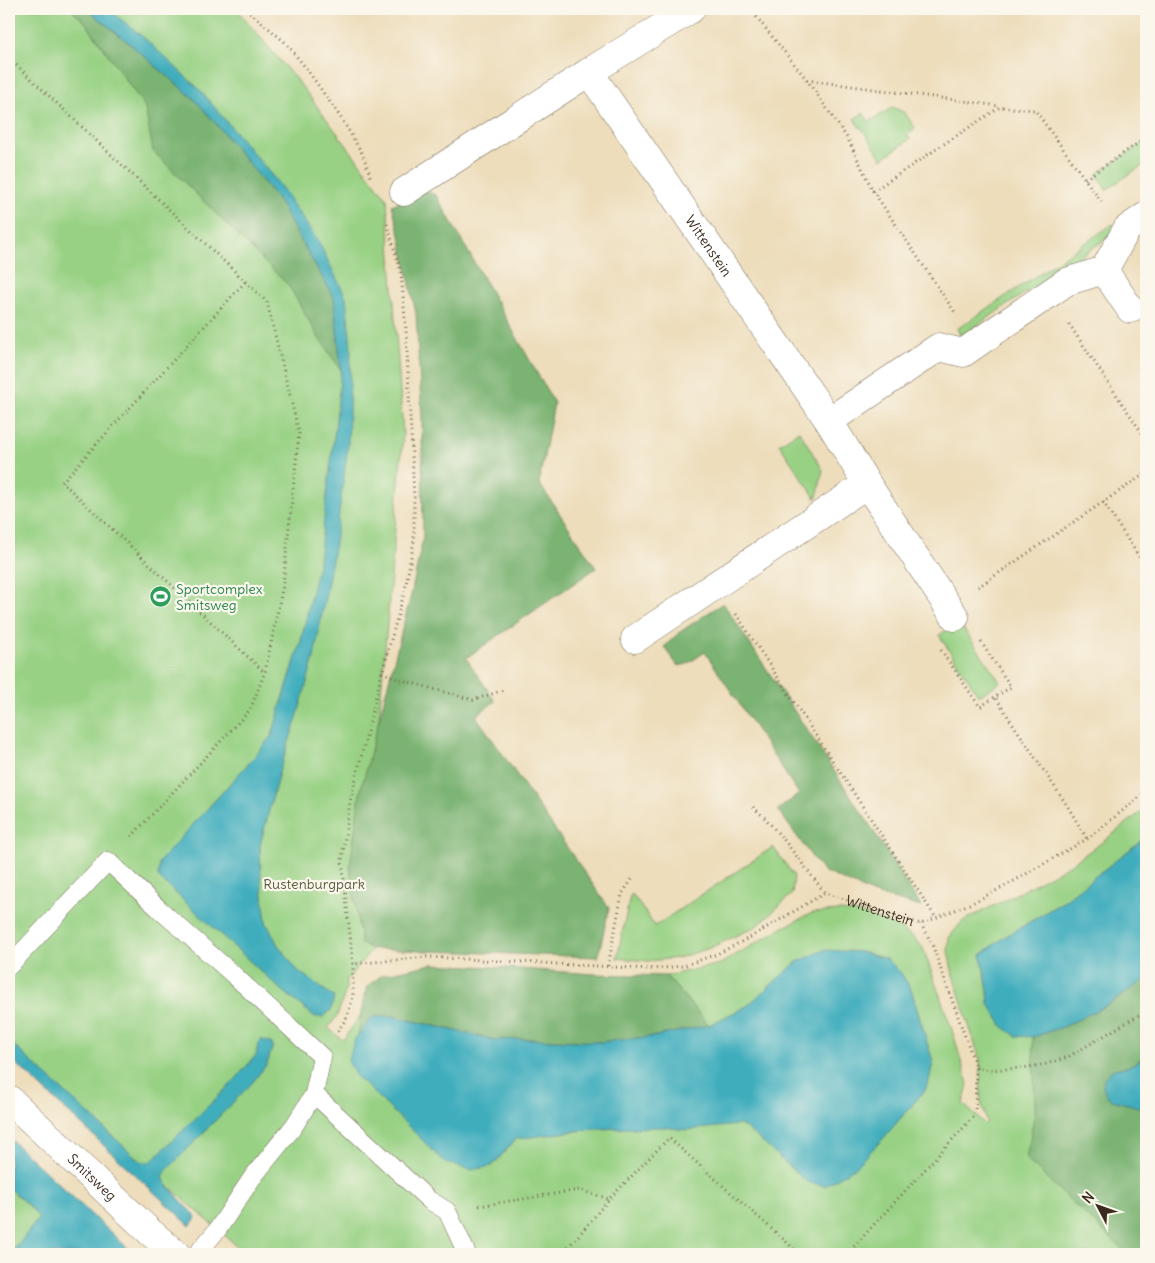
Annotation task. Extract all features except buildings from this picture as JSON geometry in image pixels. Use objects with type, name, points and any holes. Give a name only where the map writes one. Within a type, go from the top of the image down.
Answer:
[{"type":"street","points":[[404,192],[589,72],[691,9]]},
{"type":"street","name":"Wittenstein","points":[[589,72],[829,421],[867,484],[952,612]]},
{"type":"street","points":[[829,421],[939,347],[963,353],[1066,282],[1104,270],[1137,223]]},
{"type":"street","points":[[1104,270],[1130,309]]},
{"type":"street","points":[[635,639],[867,484]]},
{"type":"street","name":"Smitsweg","points":[[9,1099],[150,1232],[176,1254]]},
{"type":"lane","points":[[9,966],[108,861],[322,1057],[314,1094],[294,1126],[252,1178],[218,1229],[198,1254]]},
{"type":"lane","points":[[314,1094],[429,1200],[447,1211],[467,1254]]},
{"type":"path","points":[[246,9],[286,43],[306,68],[341,118],[362,153],[371,178]]},
{"type":"path","points":[[750,9],[806,80],[848,139],[872,191],[961,321]]},
{"type":"path","points":[[9,58],[267,302],[299,434],[283,585],[265,672],[250,710],[108,861]]},
{"type":"path","points":[[806,80],[1036,110],[1113,218],[1137,223]]},
{"type":"path","points":[[872,191],[1000,106]]},
{"type":"path","points":[[1085,179],[1146,138]]},
{"type":"path","points":[[322,1057],[347,1017],[353,997],[353,964],[342,860],[350,802],[382,672],[405,590],[414,541],[408,356],[401,272],[386,221]]},
{"type":"path","points":[[245,282],[62,482],[265,672]]},
{"type":"path","points":[[1049,295],[1146,439]]},
{"type":"path","points":[[952,612],[961,614],[1011,686],[980,707],[930,634],[952,612],[1146,473]]},
{"type":"path","points":[[1103,502],[1146,567]]},
{"type":"path","points":[[716,584],[936,918]]},
{"type":"path","points":[[382,672],[398,679],[473,700],[504,690]]},
{"type":"path","points":[[995,696],[1087,839]]},
{"type":"path","name":"Wittenstein","points":[[824,893],[921,924],[972,903],[1087,839],[1146,792]]},
{"type":"path","points":[[353,964],[427,957],[652,969],[683,966],[717,954],[749,938],[824,893],[784,840],[753,807]]},
{"type":"path","points":[[608,966],[622,894],[634,876]]},
{"type":"path","points":[[847,1254],[975,1115],[976,1067],[932,944],[921,924]]},
{"type":"path","points":[[976,1067],[989,1070],[1047,1064],[1068,1057],[1146,1011]]},
{"type":"path","points":[[561,1254],[609,1199],[669,1138],[800,1254]]},
{"type":"path","points":[[447,1211],[579,1190],[609,1199]]},
{"type":"green space","name":"Sportcomplex Smitsweg","points":[[9,9],[99,9],[231,136],[312,233],[200,94],[102,9],[237,10],[300,84],[387,199],[403,435],[368,848],[379,940],[346,981],[346,990],[337,1016],[328,1028],[343,1040],[360,1016],[359,1034],[355,1039],[405,1123],[430,1148],[471,1170],[493,1165],[517,1138],[592,1129],[629,1128],[741,1118],[825,1186],[847,1172],[901,1118],[925,1090],[929,1081],[933,1062],[911,989],[901,973],[886,959],[861,952],[797,962],[747,1006],[709,1025],[666,976],[720,964],[778,930],[812,913],[840,911],[860,913],[898,927],[913,937],[923,948],[953,1033],[968,1084],[963,1104],[985,1124],[987,1122],[981,1102],[980,1060],[953,975],[948,951],[949,938],[963,921],[1071,864],[1146,808],[1146,837],[1061,903],[1003,938],[981,955],[989,1004],[1063,1027],[1107,1005],[1146,979],[1146,1254],[246,1254],[9,1046]],"holes":[[[338,411],[325,594],[291,735],[279,772],[260,845],[260,862],[254,888],[266,917],[266,922],[286,967],[188,830],[262,754],[265,744],[272,735],[301,641],[321,557]]]},
{"type":"green space","points":[[70,9],[87,9],[192,97],[276,197],[334,298],[341,370],[319,338],[289,286],[153,151],[145,107],[85,22]]},
{"type":"green space","points":[[893,107],[905,113],[915,128],[907,135],[910,139],[882,159],[854,119],[863,113],[869,122]]},
{"type":"green space","points":[[1146,141],[1146,163],[1106,190],[1097,174]]},
{"type":"green space","points":[[424,191],[436,195],[554,403],[539,483],[596,568],[466,658],[495,701],[476,716],[609,908],[598,957],[374,949],[361,944],[350,866],[360,793],[412,591],[423,538],[422,421],[416,314],[392,205]]},
{"type":"green space","points":[[1113,224],[1118,231],[961,336],[957,329]]},
{"type":"green space","points":[[799,431],[823,470],[816,499],[779,444]]},
{"type":"green space","points":[[723,603],[875,833],[921,907],[872,893],[823,871],[778,810],[799,794],[705,652],[687,664],[678,666],[664,647],[680,632]]},
{"type":"green space","points":[[959,622],[1000,682],[979,696],[939,635]]},
{"type":"green space","points":[[773,847],[794,876],[792,894],[757,926],[710,948],[678,958],[648,961],[617,958],[632,894],[655,926]]},
{"type":"green space","points":[[432,964],[594,974],[666,976],[709,1025],[657,1036],[600,1042],[527,1039],[495,1040],[392,1016],[372,1017],[359,1034],[360,1016],[367,987],[382,975]]},
{"type":"green space","points":[[1146,979],[1146,1057],[1127,1067],[1118,1068],[1139,1107],[1146,1108],[1146,1254],[1128,1254],[1026,1159],[1035,1112],[1033,1037],[1063,1027],[1107,1005]]},
{"type":"green space","points":[[9,1188],[39,1218],[9,1254]]},
{"type":"water","points":[[87,9],[108,9],[142,36],[200,90],[279,184],[318,241],[346,297],[351,348],[348,445],[335,543],[314,658],[279,772],[260,845],[266,922],[278,945],[297,970],[334,997],[331,1010],[323,1017],[315,1017],[278,987],[158,877],[159,862],[272,735],[301,641],[319,560],[341,370],[334,298],[276,197],[212,119],[192,97]]},
{"type":"water","points":[[1146,837],[1146,979],[1107,1005],[1063,1027],[1033,1037],[1016,1036],[1003,1027],[989,1004],[981,955],[1003,938],[1061,903]]},
{"type":"water","points":[[824,950],[861,952],[887,959],[901,973],[911,989],[933,1062],[925,1090],[881,1141],[854,1168],[825,1186],[807,1182],[746,1128],[739,1125],[686,1130],[663,1127],[592,1129],[516,1139],[492,1166],[471,1170],[444,1162],[355,1075],[348,1060],[355,1039],[372,1017],[392,1016],[495,1040],[527,1039],[600,1042],[657,1036],[709,1025],[747,1006],[797,962]]},
{"type":"water","points":[[261,1039],[271,1043],[273,1046],[267,1064],[252,1083],[166,1171],[163,1177],[166,1184],[194,1214],[196,1218],[190,1226],[9,1057],[9,1046],[11,1043],[141,1162],[150,1162],[234,1081],[256,1055]]},
{"type":"water","points":[[1146,1057],[1146,1108],[1112,1100],[1106,1095],[1103,1087],[1104,1078],[1112,1070],[1127,1067]]},
{"type":"water","points":[[9,1138],[134,1254],[9,1254],[39,1218],[9,1188]]},
{"type":"place","name":"Sportcomplex Smitsweg","points":[[160,597]]},
{"type":"park label","name":"Rustenburgpark","points":[[314,884]]}]
